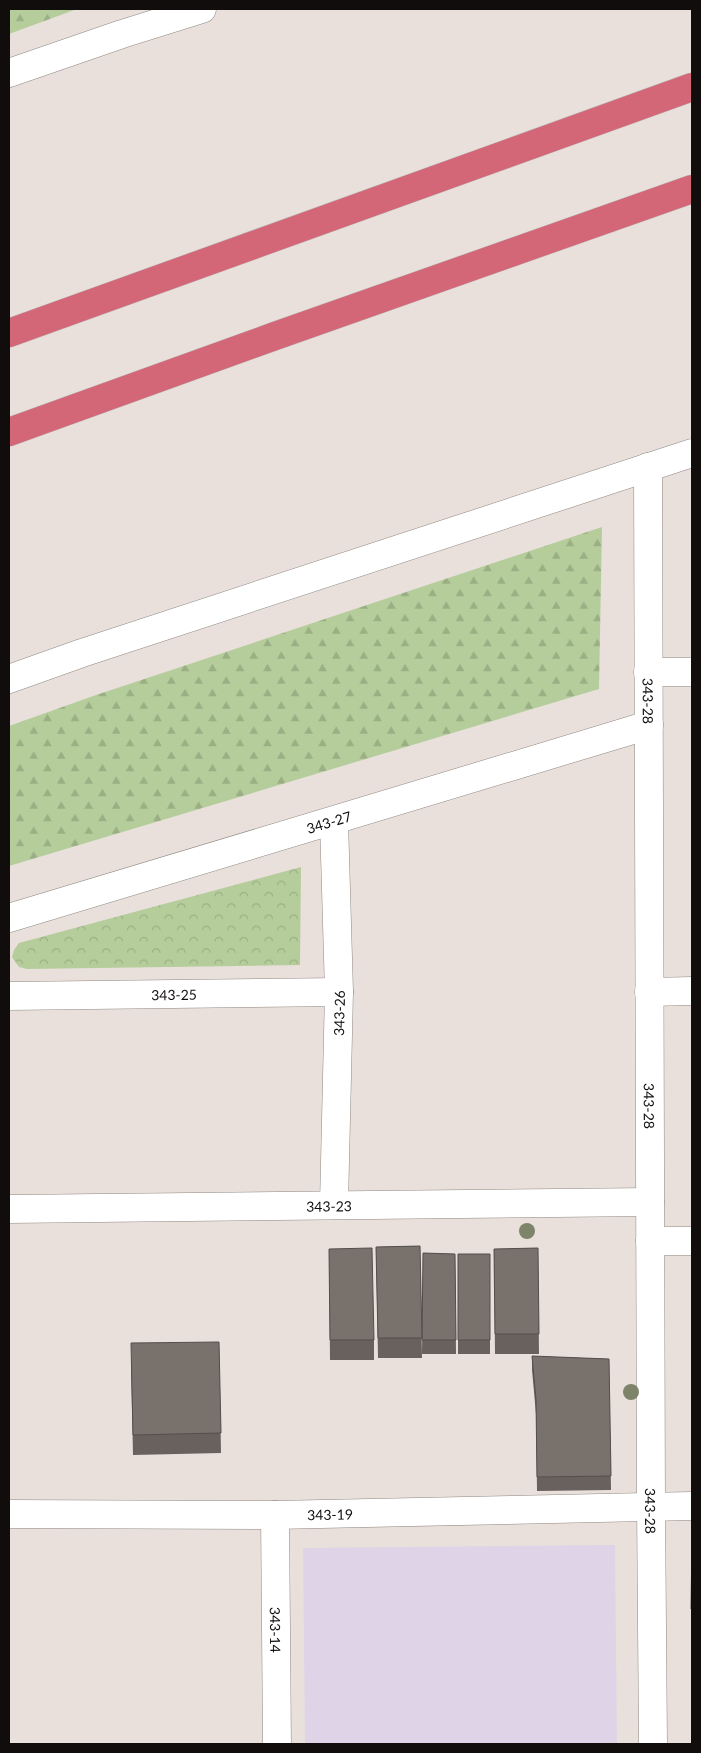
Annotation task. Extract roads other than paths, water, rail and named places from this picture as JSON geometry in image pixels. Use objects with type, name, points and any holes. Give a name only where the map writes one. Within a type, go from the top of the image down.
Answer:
[{"type":"highway","points":[[9,333],[692,87]]},
{"type":"highway","points":[[9,432],[692,189]]},
{"type":"street","points":[[9,73],[202,9]]},
{"type":"street","points":[[9,679],[91,650],[692,452]]},
{"type":"street","name":"343-28","points":[[648,467],[653,1744]]},
{"type":"street","points":[[648,672],[692,672]]},
{"type":"street","name":"343-27","points":[[9,918],[648,725]]},
{"type":"street","name":"343-26","points":[[334,821],[338,992],[334,1205]]},
{"type":"street","points":[[649,992],[692,991]]},
{"type":"street","name":"343-25","points":[[9,996],[338,992]]},
{"type":"street","name":"343-23","points":[[9,1209],[650,1202]]},
{"type":"street","points":[[650,1241],[692,1241]]},
{"type":"street","name":"343-19","points":[[9,1514],[275,1515],[692,1506]]},
{"type":"street","name":"343-14","points":[[275,1515],[277,1744]]}]
